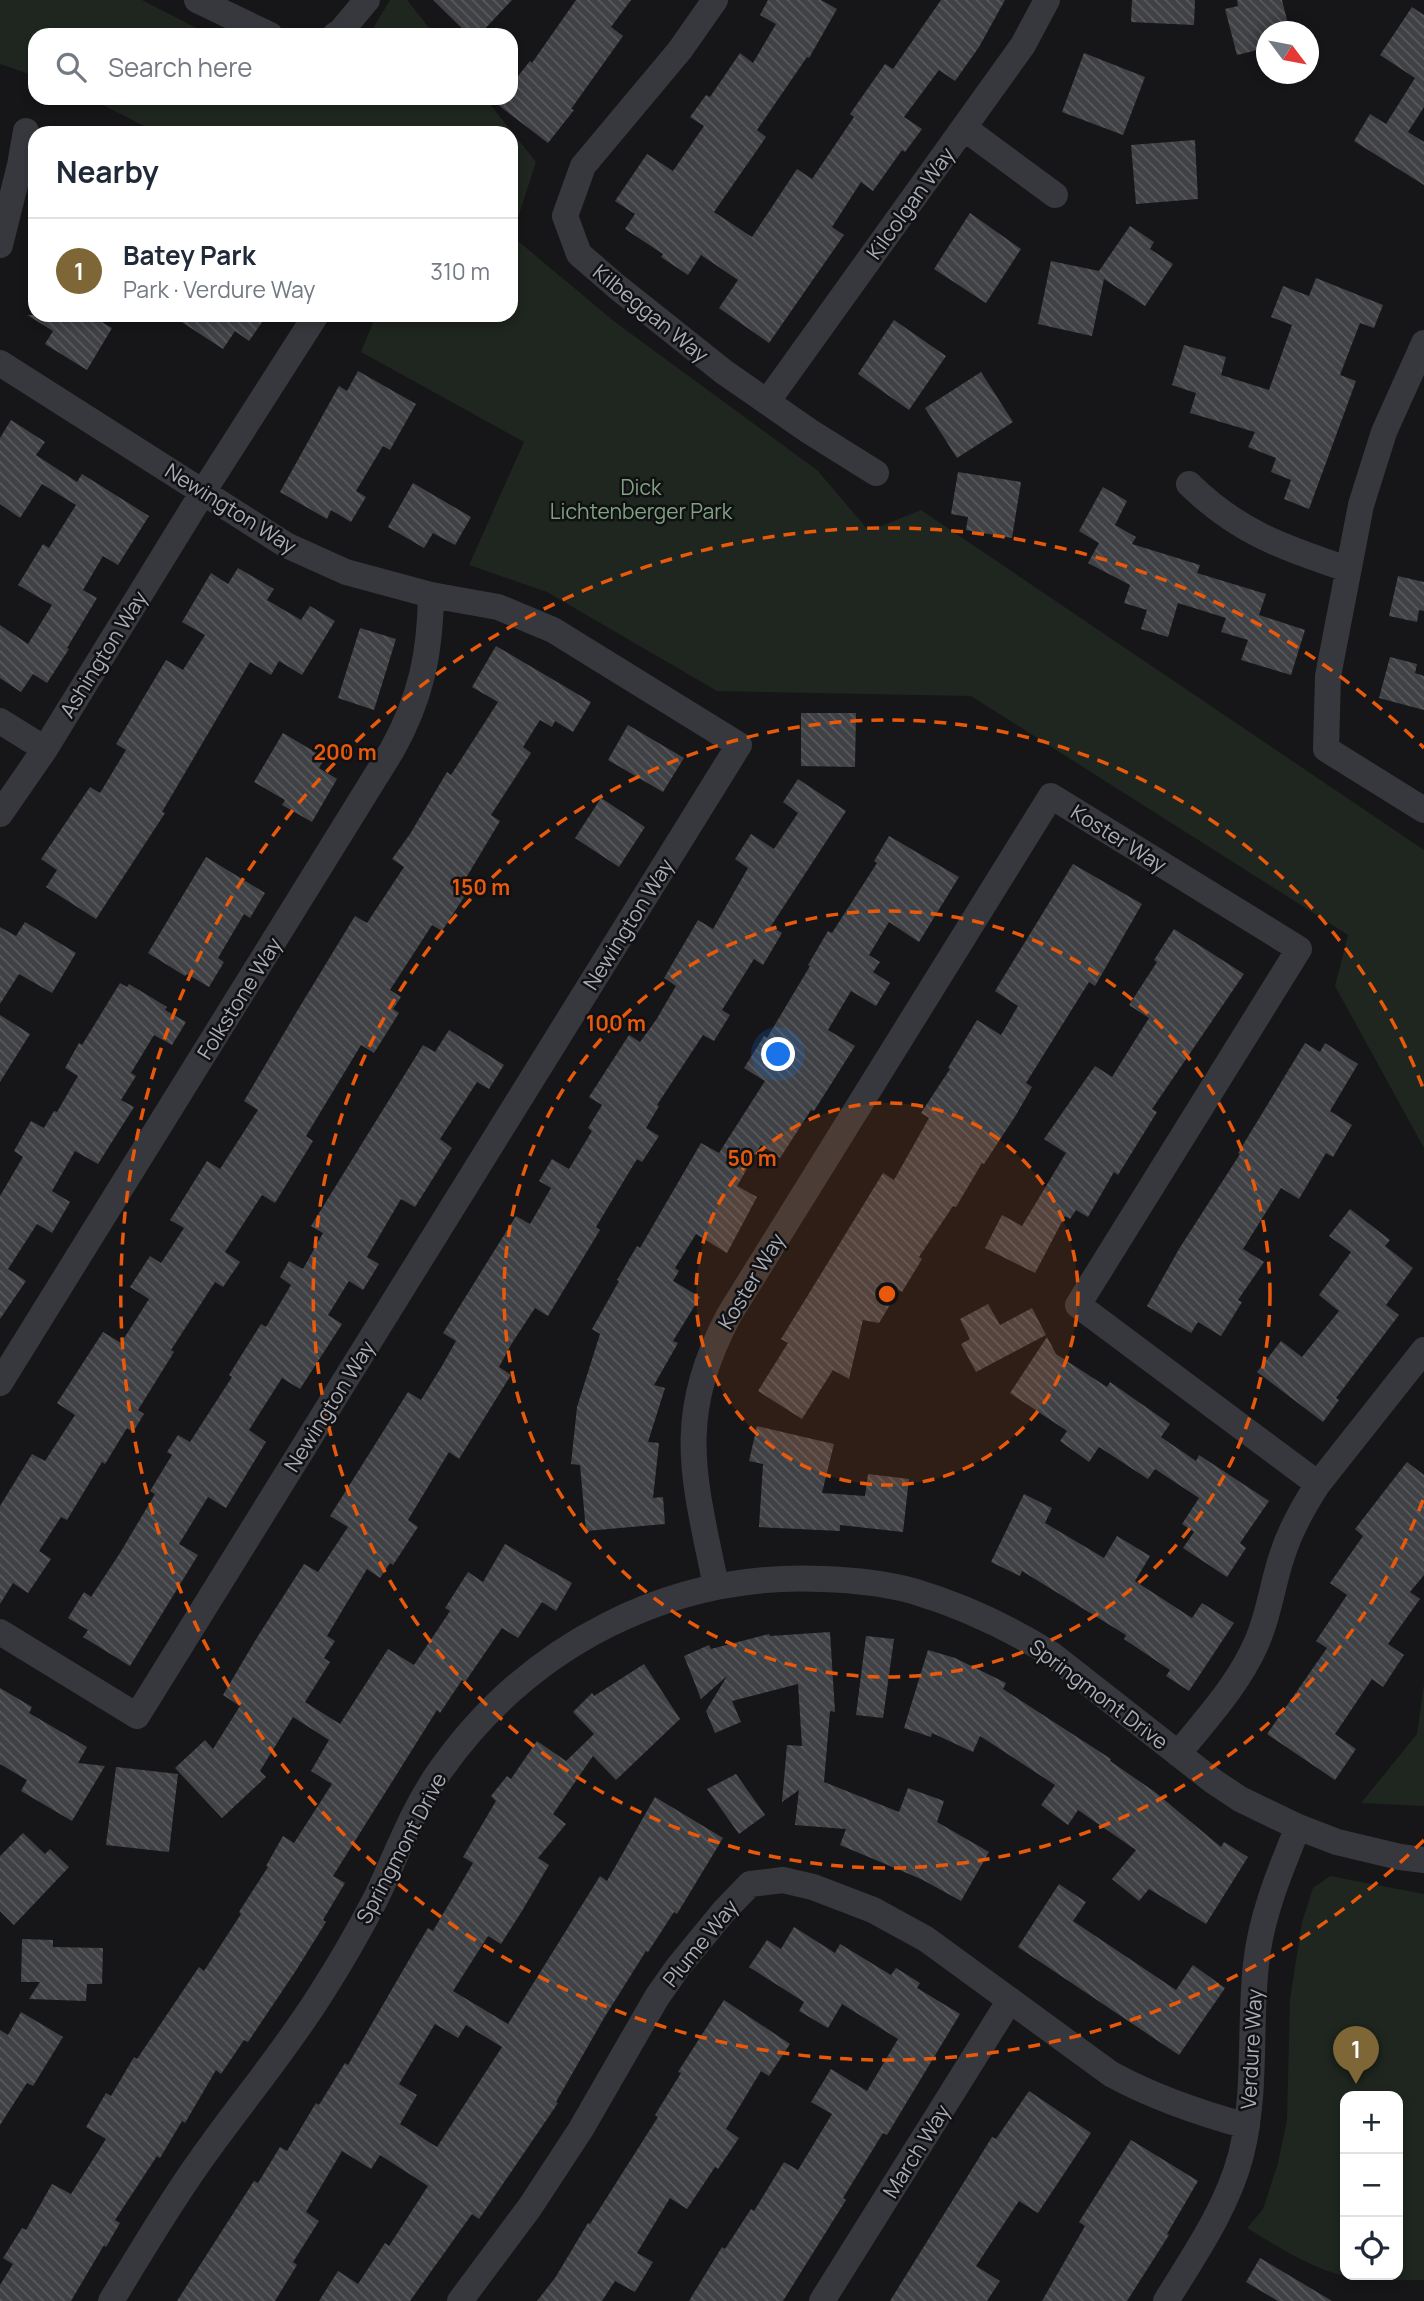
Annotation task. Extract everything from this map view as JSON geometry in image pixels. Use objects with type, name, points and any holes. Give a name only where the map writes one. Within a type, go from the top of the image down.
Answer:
[{"type":"street","points":[[197,0],[256,28]]},
{"type":"street","points":[[344,28],[367,0]]},
{"type":"street","name":"Kilbeggan Way","points":[[715,0],[680,50],[583,166],[565,216],[579,254],[616,286],[702,355],[767,402],[876,472]]},
{"type":"street","name":"Kilcolgan Way","points":[[767,402],[1023,45],[1047,0]]},
{"type":"street","points":[[964,128],[1055,195]]},
{"type":"street","points":[[0,246],[26,131]]},
{"type":"street","name":"Ashington Way","points":[[0,814],[45,749],[312,322]]},
{"type":"street","points":[[1424,343],[1384,432],[1361,505],[1328,676],[1326,749],[1424,810]]},
{"type":"street","name":"Newington Way","points":[[0,363],[286,545],[346,572],[431,595],[498,607],[535,621],[739,745],[137,1716],[0,1632]]},
{"type":"street","points":[[1189,484],[1233,522],[1259,537],[1347,569]]},
{"type":"street","name":"Folkstone Way","points":[[0,1384],[392,751],[405,727],[424,677],[430,637],[431,595]]},
{"type":"street","points":[[0,721],[45,749]]},
{"type":"street","name":"Koster Way","points":[[716,1586],[692,1458],[696,1398],[715,1342],[729,1315],[1051,796],[1299,949],[1078,1305],[1318,1485]]},
{"type":"street","points":[[1178,1754],[1224,1696],[1256,1645],[1291,1530],[1318,1485],[1424,1350]]},
{"type":"street","name":"Springmont Drive","points":[[111,2301],[168,2208],[214,2141],[302,2024],[341,1962],[376,1897],[425,1793],[442,1768],[480,1720],[532,1671],[600,1627],[656,1602],[716,1586],[791,1577],[852,1580],[912,1591],[998,1623],[1051,1654],[1178,1754],[1240,1798],[1298,1827],[1337,1842],[1424,1860]]},
{"type":"street","name":"Verdure Way","points":[[1166,2301],[1219,2214],[1240,2157],[1253,2078],[1252,2018],[1256,1962],[1271,1896],[1298,1827]]},
{"type":"street","name":"Plume Way","points":[[460,2301],[530,2207],[581,2129],[657,1997],[724,1911],[750,1884],[783,1880],[873,1910],[926,1939],[1087,2058],[1137,2088],[1190,2110],[1247,2126]]},
{"type":"street","name":"March Way","points":[[822,2301],[1010,2000]]},
{"type":"green space","points":[[0,0],[142,0],[196,28],[28,28],[28,74],[0,64]]},
{"type":"green space","points":[[390,0],[407,0],[429,28],[373,28]]},
{"type":"green space","name":"Dick Lichtenberger Park","points":[[103,105],[491,105],[507,126],[144,126]]},
{"type":"green space","name":"Dick Lichtenberger Park","points":[[518,139],[536,162],[518,218]]},
{"type":"green space","name":"Dick Lichtenberger Park","points":[[518,241],[615,322],[817,470],[869,531],[921,510],[1424,850],[1424,1148],[1335,986],[1348,935],[971,696],[717,691],[547,592],[469,565],[524,442],[361,352],[373,322],[518,322]]},
{"type":"green space","points":[[1424,1684],[1424,1806],[1361,1803],[1417,1734]]},
{"type":"green space","points":[[1330,1876],[1424,1894],[1424,2280],[1403,2280],[1403,2091],[1340,2091],[1340,2275],[1304,2261],[1247,2228],[1263,2209],[1278,2163],[1287,2120],[1290,1999],[1302,1922],[1313,1888]]},
{"type":"building","points":[[433,0],[512,0],[486,28],[462,28]]},
{"type":"building","points":[[576,0],[631,0],[611,27],[623,36],[571,109],[574,110],[548,143],[498,105],[518,105],[518,76],[530,61],[532,63]]},
{"type":"building","points":[[768,0],[821,0],[837,9],[809,58],[807,57],[757,130],[766,137],[714,212],[752,237],[797,169],[812,179],[854,117],[850,114],[885,64],[893,69],[941,0],[1005,0],[979,47],[955,81],[939,70],[904,117],[922,129],[905,152],[902,150],[873,191],[861,182],[832,227],[844,235],[769,343],[719,308],[738,280],[701,255],[688,275],[661,257],[663,254],[625,229],[635,214],[615,201],[647,154],[673,171],[704,126],[690,117],[706,95],[710,97],[740,53],[753,63],[776,24],[760,15]]},
{"type":"building","points":[[1132,0],[1195,0],[1194,25],[1131,22]]},
{"type":"building","points":[[1237,0],[1282,0],[1287,21],[1256,21],[1256,50],[1237,55],[1225,9],[1238,6]]},
{"type":"building","points":[[1412,7],[1424,15],[1424,107],[1408,132],[1424,142],[1424,185],[1354,141],[1370,114],[1386,124],[1415,78],[1380,55]]},
{"type":"building","points":[[1084,53],[1145,77],[1123,135],[1062,112]]},
{"type":"building","points":[[1195,140],[1198,199],[1136,204],[1131,145]]},
{"type":"building","points":[[970,213],[1021,249],[986,303],[934,269]]},
{"type":"building","points":[[1130,226],[1154,242],[1150,249],[1173,264],[1145,306],[1104,279],[1092,336],[1038,324],[1051,261],[1099,271]]},
{"type":"building","points":[[1316,278],[1383,305],[1374,328],[1360,323],[1340,375],[1356,381],[1309,509],[1284,499],[1291,480],[1271,472],[1276,458],[1248,447],[1255,432],[1190,413],[1196,393],[1172,385],[1184,345],[1226,357],[1221,375],[1269,390],[1292,325],[1271,317],[1283,286],[1309,296]]},
{"type":"building","points":[[894,320],[946,356],[909,410],[858,374]]},
{"type":"building","points":[[38,322],[102,322],[112,328],[87,370],[45,344],[53,331]]},
{"type":"building","points":[[182,322],[262,322],[249,341],[235,331],[223,349]]},
{"type":"building","points":[[358,371],[416,404],[390,450],[383,446],[356,491],[366,497],[351,522],[331,510],[327,519],[280,492],[339,386],[347,391]]},
{"type":"building","points":[[981,372],[1013,422],[957,458],[925,408]]},
{"type":"building","points":[[11,420],[45,442],[36,455],[77,482],[82,474],[149,516],[118,565],[103,556],[83,590],[97,598],[47,683],[33,674],[21,692],[0,678],[0,625],[28,644],[52,605],[18,585],[43,544],[49,548],[76,505],[42,484],[20,518],[0,504],[0,438]]},
{"type":"building","points":[[958,472],[1021,482],[1012,538],[966,530],[968,517],[951,514]]},
{"type":"building","points":[[413,483],[471,517],[455,545],[433,533],[424,548],[388,527]]},
{"type":"building","points":[[1103,487],[1127,501],[1115,525],[1136,537],[1132,544],[1200,565],[1197,573],[1266,594],[1259,615],[1305,630],[1291,675],[1241,660],[1248,640],[1221,632],[1226,618],[1178,603],[1168,637],[1141,629],[1147,610],[1124,603],[1130,585],[1088,563],[1099,543],[1079,531]]},
{"type":"building","points":[[238,568],[274,589],[267,600],[301,620],[310,606],[335,621],[302,675],[279,661],[271,675],[250,662],[162,812],[165,813],[96,919],[46,887],[57,870],[41,859],[90,787],[100,793],[126,750],[116,744],[166,660],[183,670],[205,635],[182,622],[211,573],[228,584]]},
{"type":"building","points":[[1398,576],[1424,582],[1424,611],[1419,610],[1417,622],[1389,616]]},
{"type":"building","points":[[360,628],[396,639],[374,710],[338,698]]},
{"type":"building","points":[[496,646],[591,702],[573,732],[555,721],[552,727],[540,720],[523,747],[531,753],[491,815],[500,821],[463,883],[470,888],[442,931],[432,925],[390,990],[401,997],[393,1009],[399,1013],[374,1053],[361,1045],[306,1136],[313,1141],[275,1203],[262,1195],[225,1252],[240,1262],[223,1287],[215,1282],[171,1350],[174,1352],[138,1410],[144,1414],[133,1432],[127,1428],[105,1464],[102,1462],[67,1520],[61,1517],[39,1551],[51,1559],[28,1593],[13,1583],[0,1604],[0,1506],[32,1454],[45,1461],[75,1415],[57,1403],[103,1332],[121,1343],[149,1299],[130,1287],[150,1256],[161,1263],[184,1228],[170,1220],[207,1161],[220,1169],[258,1110],[244,1101],[355,916],[367,923],[404,867],[392,859],[447,772],[451,775],[498,702],[472,687]]},
{"type":"building","points":[[1390,657],[1417,664],[1415,673],[1424,676],[1424,710],[1379,698]]},
{"type":"building","points":[[801,713],[856,713],[855,767],[801,766]]},
{"type":"building","points":[[628,725],[684,758],[663,792],[608,760]]},
{"type":"building","points":[[283,733],[325,758],[319,768],[337,779],[312,822],[282,805],[285,800],[254,782]]},
{"type":"building","points":[[798,779],[846,811],[771,926],[782,933],[763,965],[754,959],[722,1010],[730,1015],[714,1041],[703,1035],[657,1105],[659,1106],[646,1128],[659,1136],[642,1162],[637,1159],[596,1227],[600,1230],[548,1316],[535,1308],[512,1343],[499,1367],[511,1375],[459,1459],[449,1452],[408,1520],[418,1527],[393,1565],[390,1563],[380,1578],[367,1569],[327,1636],[335,1641],[324,1658],[330,1662],[305,1702],[340,1724],[388,1649],[414,1665],[450,1611],[445,1608],[468,1572],[483,1582],[505,1544],[572,1583],[556,1611],[542,1602],[518,1638],[502,1628],[465,1682],[462,1680],[440,1713],[437,1710],[333,1876],[345,1883],[323,1920],[326,1922],[248,2042],[244,2040],[221,2074],[216,2070],[185,2123],[182,2121],[160,2158],[157,2156],[115,2220],[120,2223],[71,2301],[0,2301],[0,2285],[13,2264],[3,2258],[22,2228],[26,2230],[52,2184],[71,2194],[106,2139],[86,2127],[106,2093],[111,2096],[134,2057],[137,2059],[199,1967],[204,1971],[241,1914],[239,1912],[268,1867],[266,1866],[283,1836],[294,1843],[332,1784],[311,1771],[329,1740],[293,1717],[260,1771],[266,1777],[222,1818],[175,1768],[205,1740],[213,1749],[240,1706],[223,1695],[258,1636],[304,1564],[318,1572],[348,1527],[330,1516],[408,1392],[421,1400],[456,1341],[443,1333],[516,1216],[530,1224],[551,1188],[539,1181],[552,1159],[569,1169],[592,1131],[588,1128],[602,1105],[589,1097],[629,1035],[640,1042],[656,1020],[676,986],[664,978],[698,920],[713,929],[748,868],[735,859],[751,834],[774,849],[798,813],[783,802]]},
{"type":"building","points":[[601,798],[645,827],[619,867],[575,838]]},
{"type":"building","points":[[889,836],[959,877],[919,942],[889,922],[869,955],[880,962],[873,972],[890,983],[876,1006],[851,991],[828,1030],[855,1046],[780,1158],[761,1145],[737,1186],[757,1197],[727,1253],[696,1234],[675,1268],[679,1271],[673,1281],[700,1297],[673,1341],[678,1343],[654,1385],[665,1388],[648,1442],[659,1443],[653,1498],[663,1497],[665,1524],[586,1531],[580,1465],[571,1464],[577,1407],[600,1334],[592,1329],[619,1281],[617,1280],[637,1246],[640,1248],[701,1143],[719,1153],[765,1081],[744,1068],[764,1036],[767,1038],[828,931],[832,933],[877,863],[874,861]]},
{"type":"building","points":[[206,857],[265,893],[250,918],[244,914],[218,958],[224,962],[209,987],[148,953]]},
{"type":"building","points":[[1073,864],[1142,904],[1095,986],[1089,982],[1026,1083],[1032,1087],[1016,1115],[984,1164],[982,1163],[956,1207],[953,1206],[919,1257],[922,1259],[902,1292],[899,1290],[879,1323],[863,1320],[849,1379],[833,1370],[802,1419],[758,1391],[788,1343],[781,1339],[883,1173],[894,1180],[929,1118],[921,1113],[950,1069],[948,1068],[977,1020],[1001,1035],[1018,1006],[995,991]]},
{"type":"building","points":[[25,922],[76,953],[52,993],[19,974],[0,1004],[0,927],[16,936]]},
{"type":"building","points":[[1174,929],[1244,974],[1152,1109],[1157,1112],[1118,1175],[1114,1172],[1088,1217],[1076,1210],[1070,1219],[1065,1216],[1035,1273],[985,1248],[1002,1215],[1022,1226],[1066,1153],[1044,1139],[1095,1066],[1112,1077],[1149,1018],[1129,1005],[1157,962],[1154,960]]},
{"type":"building","points":[[120,983],[127,987],[129,984],[186,1022],[172,1045],[154,1035],[131,1073],[136,1076],[121,1100],[134,1107],[98,1164],[75,1151],[52,1191],[70,1202],[52,1233],[37,1224],[8,1269],[26,1281],[0,1319],[0,1196],[23,1157],[14,1151],[31,1121],[44,1128],[54,1111],[57,1112],[78,1076],[65,1068]]},
{"type":"building","points":[[0,1015],[30,1034],[0,1082]]},
{"type":"building","points":[[449,1030],[504,1065],[489,1089],[477,1082],[440,1139],[452,1148],[415,1207],[401,1199],[367,1257],[379,1264],[363,1290],[349,1281],[328,1315],[342,1324],[300,1389],[282,1378],[249,1430],[266,1442],[226,1508],[208,1497],[179,1544],[198,1555],[130,1666],[83,1637],[88,1630],[68,1618],[84,1592],[91,1597],[120,1553],[155,1494],[150,1491],[172,1455],[167,1452],[178,1435],[190,1442],[232,1377],[229,1375],[261,1324],[266,1327],[291,1285],[280,1277],[289,1261],[303,1269],[323,1233],[311,1226],[423,1045],[435,1052]]},
{"type":"building","points":[[1305,1043],[1320,1052],[1325,1043],[1358,1064],[1330,1111],[1352,1125],[1333,1157],[1326,1153],[1299,1199],[1281,1188],[1243,1249],[1264,1262],[1238,1300],[1242,1302],[1221,1336],[1198,1322],[1191,1333],[1147,1306]]},
{"type":"building","points":[[1350,1209],[1390,1240],[1385,1246],[1413,1268],[1386,1305],[1399,1315],[1336,1398],[1339,1400],[1323,1422],[1257,1372],[1281,1341],[1302,1357],[1339,1311],[1319,1295],[1351,1252],[1329,1236]]},
{"type":"building","points":[[988,1304],[1000,1325],[1032,1308],[1046,1335],[976,1372],[961,1344],[970,1339],[960,1319]]},
{"type":"building","points":[[1047,1337],[1056,1354],[1107,1387],[1110,1382],[1170,1424],[1161,1437],[1196,1461],[1199,1455],[1269,1501],[1240,1543],[1246,1548],[1227,1577],[1183,1548],[1194,1532],[1182,1524],[1199,1498],[1155,1469],[1148,1479],[1099,1447],[1089,1462],[1060,1441],[1067,1431],[1010,1393]]},
{"type":"building","points":[[757,1426],[834,1444],[822,1493],[865,1496],[868,1474],[909,1479],[903,1532],[840,1525],[840,1531],[759,1527],[763,1464],[749,1461]]},
{"type":"building","points":[[1407,1462],[1424,1475],[1424,1575],[1410,1592],[1420,1599],[1388,1644],[1404,1655],[1383,1687],[1372,1679],[1335,1734],[1356,1749],[1335,1780],[1267,1734],[1327,1648],[1316,1641],[1347,1595],[1330,1583],[1363,1536],[1355,1529]]},
{"type":"building","points":[[1024,1494],[1052,1508],[1045,1523],[1104,1558],[1117,1536],[1150,1556],[1135,1581],[1192,1618],[1202,1603],[1234,1623],[1189,1691],[1166,1676],[1170,1670],[1124,1639],[1126,1635],[1022,1571],[1020,1576],[991,1562]]},
{"type":"building","points":[[830,1632],[835,1712],[830,1711],[824,1782],[899,1812],[908,1788],[944,1801],[937,1822],[989,1852],[961,1901],[921,1879],[840,1845],[846,1829],[795,1825],[799,1790],[782,1802],[787,1745],[802,1746],[798,1684],[732,1701],[741,1722],[715,1733],[706,1711],[727,1676],[701,1699],[684,1656],[709,1645],[711,1649],[769,1634]]},
{"type":"building","points":[[866,1636],[894,1639],[883,1718],[856,1715]]},
{"type":"building","points":[[928,1650],[955,1658],[1006,1683],[1003,1689],[1111,1759],[1110,1761],[1155,1792],[1221,1847],[1224,1842],[1248,1857],[1206,1924],[1149,1889],[1139,1901],[1112,1879],[1136,1850],[1078,1810],[1068,1825],[1041,1805],[1055,1785],[980,1736],[973,1752],[932,1733],[931,1737],[904,1728]]},
{"type":"building","points":[[644,1664],[680,1719],[616,1780],[593,1756],[553,1814],[566,1824],[538,1858],[549,1865],[522,1911],[501,1944],[488,1936],[453,1991],[508,2024],[600,1876],[607,1881],[655,1797],[723,1838],[677,1914],[674,1912],[648,1952],[646,1951],[604,2018],[556,2102],[558,2103],[479,2219],[472,2214],[410,2301],[319,2301],[338,2271],[358,2284],[385,2243],[389,2246],[428,2186],[380,2155],[371,2169],[342,2151],[306,2212],[319,2221],[293,2262],[297,2265],[275,2301],[177,2301],[254,2181],[258,2183],[280,2147],[287,2151],[316,2103],[319,2105],[345,2063],[348,2065],[428,1928],[433,1931],[473,1863],[463,1857],[496,1801],[491,1796],[507,1776],[511,1779],[537,1741],[566,1761],[594,1734],[573,1712],[592,1693],[594,1696]],"holes":[[[435,2024],[458,2038],[466,2025],[502,2047],[437,2147],[400,2124],[417,2095],[399,2084]]]},
{"type":"building","points":[[0,1688],[32,1707],[29,1713],[87,1747],[78,1763],[105,1766],[72,1821],[21,1791],[27,1780],[0,1764]]},
{"type":"building","points":[[116,1767],[178,1774],[169,1852],[106,1845]]},
{"type":"building","points":[[736,1774],[765,1815],[739,1834],[707,1789]]},
{"type":"building","points":[[23,1833],[45,1854],[50,1849],[69,1867],[14,1925],[0,1911],[0,1856]]},
{"type":"building","points":[[1059,1884],[1086,1902],[1073,1921],[1176,1990],[1193,1965],[1225,1988],[1179,2055],[1018,1947]]},
{"type":"building","points":[[794,1927],[835,1953],[840,1944],[891,1975],[896,1968],[920,1983],[917,1988],[960,2014],[887,2135],[883,2133],[843,2198],[846,2200],[783,2301],[689,2301],[722,2247],[725,2249],[751,2209],[754,2211],[784,2162],[798,2170],[832,2114],[811,2102],[831,2069],[867,2091],[898,2039],[842,2004],[828,2028],[799,2011],[804,2002],[749,1967],[767,1940],[781,1949]]},
{"type":"building","points":[[22,1939],[53,1940],[53,1947],[103,1948],[102,1984],[87,1984],[86,2001],[29,1999],[40,1982],[21,1982]]},
{"type":"building","points":[[724,2000],[790,2044],[769,2076],[761,2071],[726,2129],[739,2138],[718,2169],[715,2167],[687,2209],[670,2198],[637,2253],[653,2262],[635,2292],[615,2281],[602,2301],[537,2301],[555,2278],[658,2117],[655,2115],[681,2073],[678,2072]]},
{"type":"building","points":[[21,2012],[63,2037],[33,2086],[27,2083],[0,2125],[0,2030],[8,2035]]},
{"type":"building","points":[[1029,2091],[1091,2133],[1038,2213],[1019,2201],[976,2266],[1000,2281],[987,2301],[890,2301],[992,2137],[996,2139]]},
{"type":"building","points":[[1131,2140],[1198,2181],[1167,2234],[1169,2235],[1127,2301],[1042,2301],[1085,2226],[1079,2222]]},
{"type":"building","points":[[1260,2258],[1332,2301],[1278,2301],[1246,2282]]},
{"type":"place","name":"Batey Park","points":[[1356,2084]]}]
